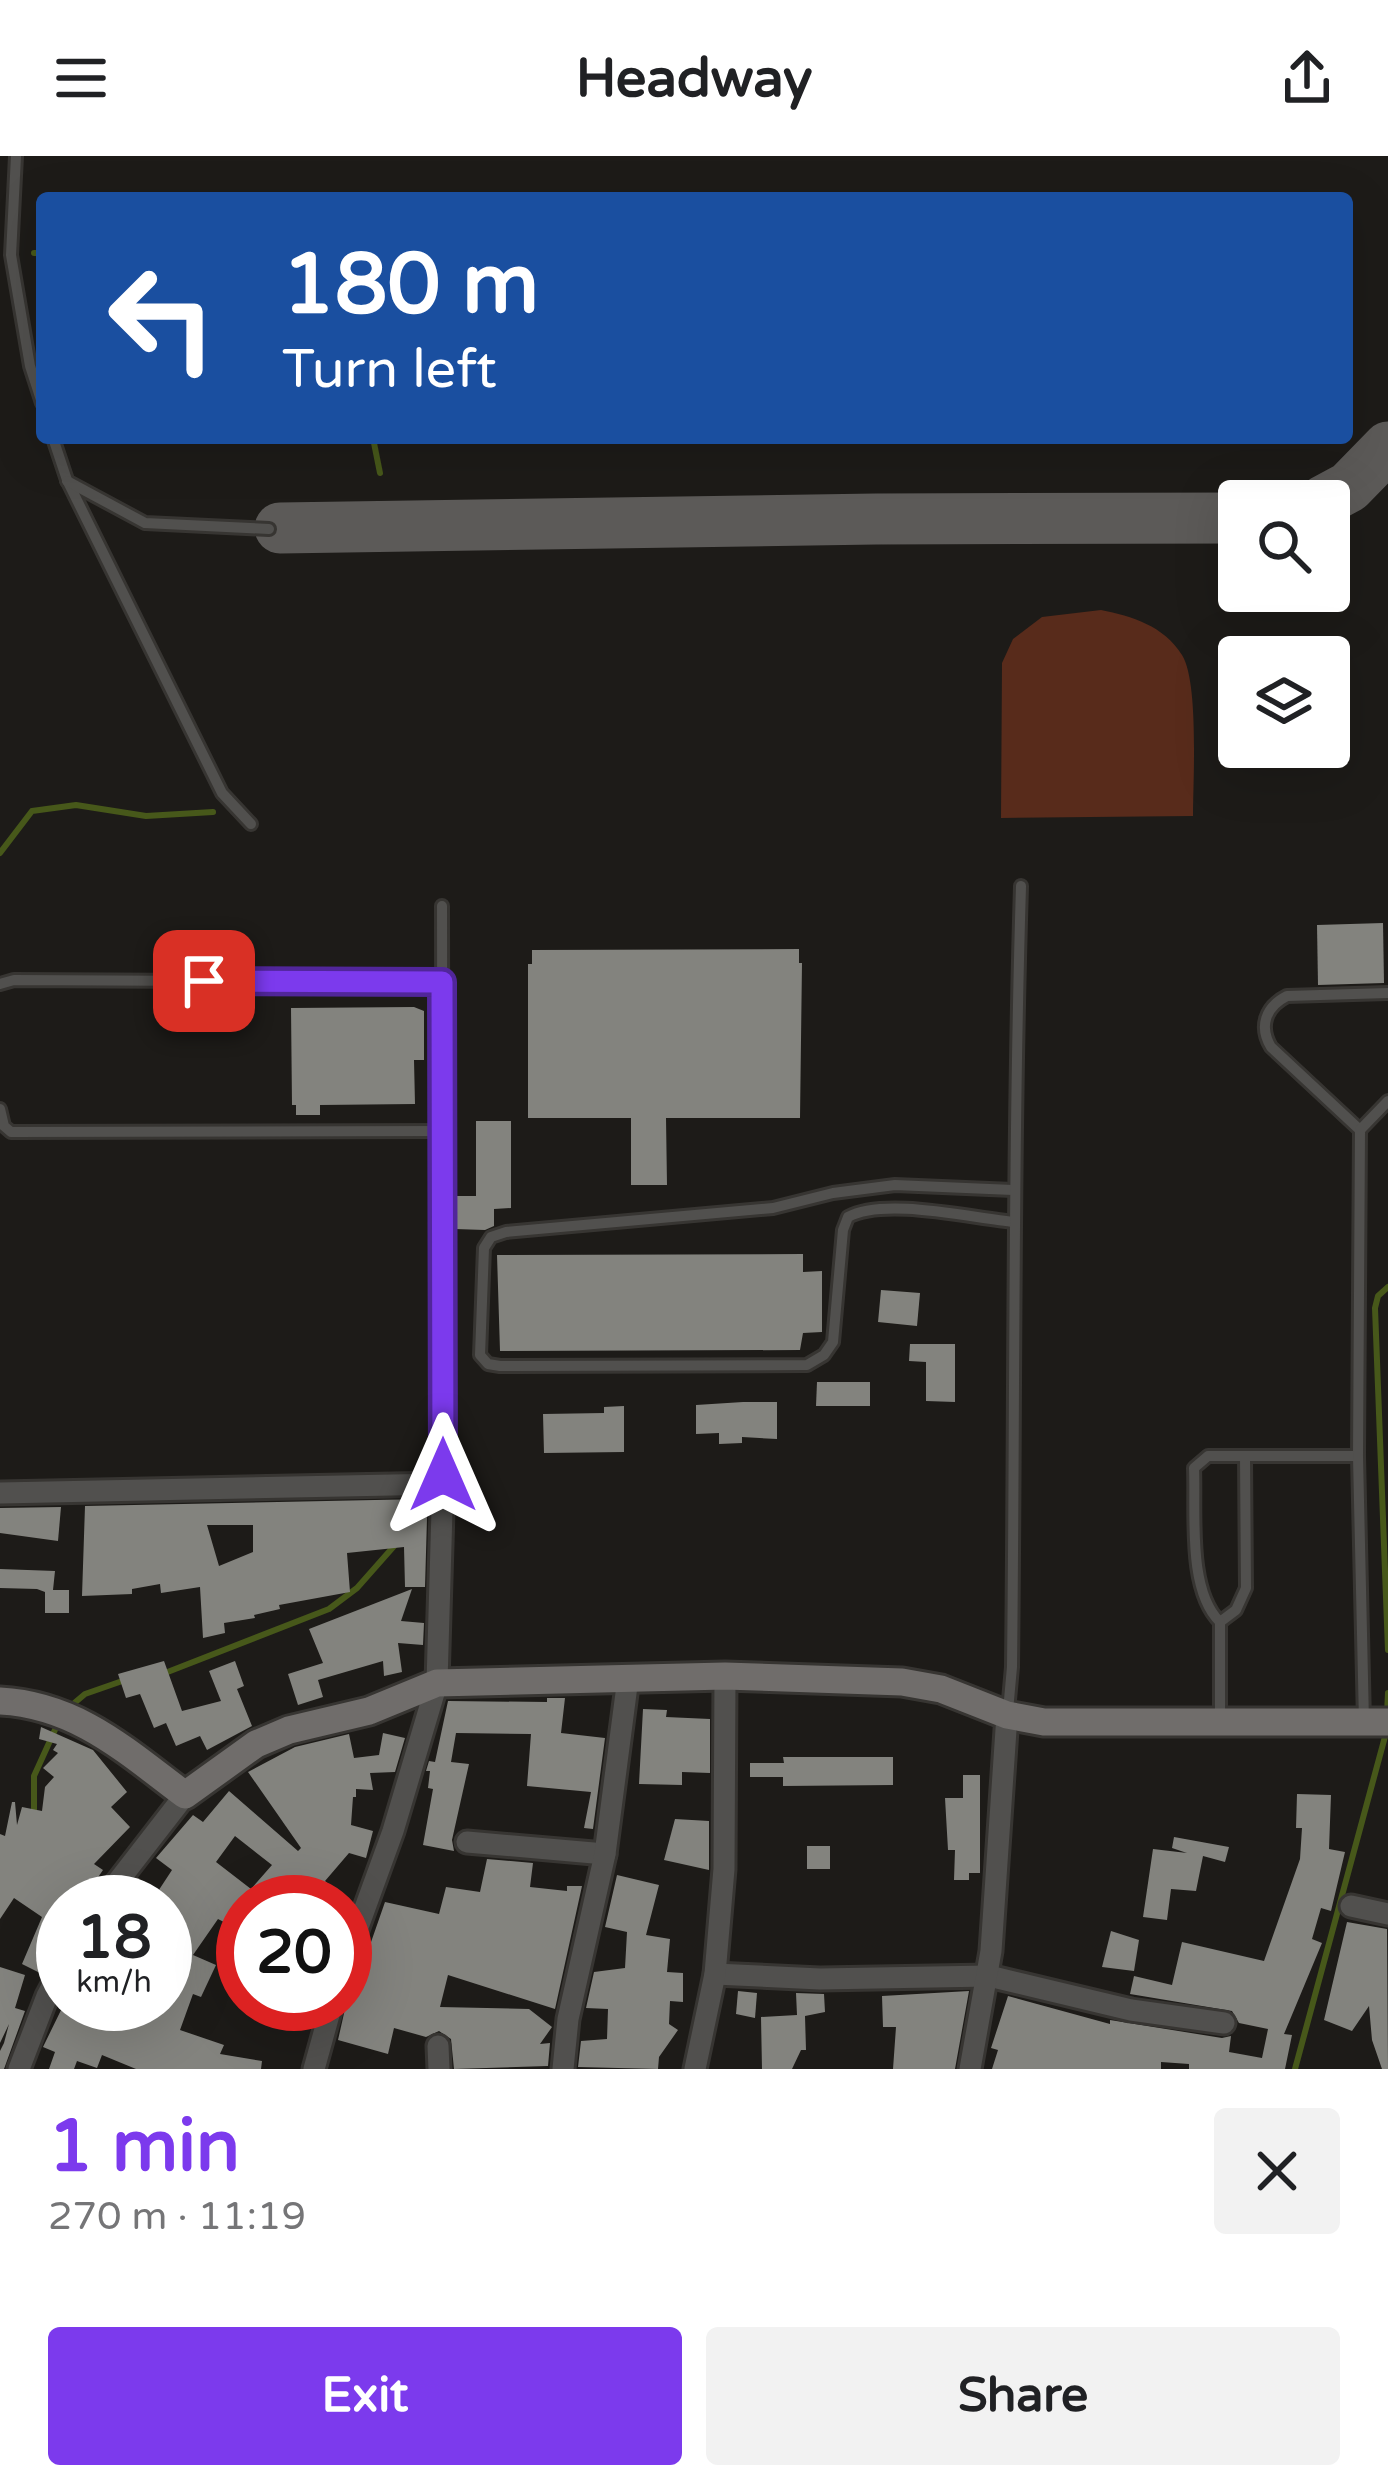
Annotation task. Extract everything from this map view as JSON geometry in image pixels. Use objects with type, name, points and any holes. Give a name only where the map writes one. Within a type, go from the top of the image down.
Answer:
[{"type":"street","points":[[0,1493],[443,1479],[437,1683],[372,1889]]},
{"type":"street","points":[[695,2069],[715,1974],[724,1869],[725,1676]]},
{"type":"street","points":[[123,1875],[185,1795],[256,1744],[289,1730],[369,1711],[437,1683],[725,1676],[902,1682],[941,1689],[1007,1715],[1044,1722],[1376,1722]]},
{"type":"street","points":[[563,2069],[568,2019],[605,1854],[628,1678]]},
{"type":"street","points":[[0,1701],[32,1703],[62,1713],[124,1749],[185,1795]]},
{"type":"street","points":[[970,2069],[988,1976],[1007,1715]]},
{"type":"street","points":[[467,1843],[605,1854]]},
{"type":"street","points":[[1351,1906],[1388,1914]]},
{"type":"street","points":[[715,1974],[820,1979],[988,1976],[1148,2014],[1224,2023]]},
{"type":"street","points":[[19,2069],[36,2025]]},
{"type":"street","points":[[314,2069],[325,2031]]},
{"type":"street","points":[[438,2046],[439,2069]]},
{"type":"lane","points":[[16,156],[11,255],[36,384]]},
{"type":"lane","points":[[55,444],[67,481],[222,793],[251,824]]},
{"type":"lane","points":[[67,481],[146,523],[269,529]]},
{"type":"lane","points":[[1007,1715],[1012,1667],[1013,1190],[1021,886]]},
{"type":"lane","points":[[442,906],[443,1479]]},
{"type":"lane","points":[[0,984],[14,980],[442,982]]},
{"type":"lane","points":[[1360,1130],[1271,1048],[1265,1019],[1277,1001],[1287,996],[1388,993]]},
{"type":"lane","points":[[1376,1722],[1358,1456],[1360,1130],[1388,1101]]},
{"type":"lane","points":[[0,1109],[4,1126],[11,1132],[444,1131]]},
{"type":"lane","points":[[1013,1190],[895,1185],[833,1193],[773,1208],[506,1232],[491,1237],[484,1248],[480,1355],[488,1364],[500,1366],[807,1365],[824,1355],[833,1342],[848,1217],[888,1209],[1014,1222]]},
{"type":"lane","points":[[1220,1722],[1220,1622],[1199,1588],[1194,1468],[1208,1456],[1358,1456]]},
{"type":"lane","points":[[1220,1622],[1236,1610],[1246,1588],[1245,1456]]},
{"type":"shaded area","points":[[1101,610],[1146,624],[1182,655],[1193,708],[1193,816],[1001,818],[1002,663],[1013,639],[1042,617]]},
{"type":"building","points":[[1383,923],[1384,983],[1318,985],[1317,925]]},
{"type":"building","points":[[799,949],[800,1118],[666,1118],[667,1185],[631,1185],[631,1118],[528,1118],[528,964],[532,964],[532,950]]},
{"type":"building","points":[[414,1007],[424,1011],[424,1060],[414,1060],[415,1104],[320,1105],[320,1115],[296,1115],[291,1008]]},
{"type":"building","points":[[476,1121],[511,1121],[511,1208],[494,1209],[494,1226],[485,1230],[455,1229],[455,1196],[476,1196]]},
{"type":"building","points":[[803,1254],[803,1272],[822,1271],[822,1332],[803,1333],[800,1350],[500,1351],[497,1255]]},
{"type":"building","points":[[881,1290],[920,1293],[917,1326],[878,1322]]},
{"type":"building","points":[[910,1344],[955,1344],[955,1402],[926,1401],[926,1362],[909,1361]]},
{"type":"building","points":[[817,1382],[870,1382],[870,1406],[816,1406]]},
{"type":"building","points":[[777,1402],[777,1439],[742,1437],[742,1443],[719,1444],[719,1433],[696,1434],[696,1405]]},
{"type":"building","points":[[624,1406],[624,1452],[544,1453],[543,1414],[604,1413],[604,1407]]},
{"type":"building","points":[[423,1499],[425,1587],[405,1587],[404,1547],[347,1553],[350,1592],[279,1605],[280,1609],[255,1618],[224,1623],[225,1633],[203,1638],[200,1587],[161,1593],[160,1584],[132,1589],[132,1594],[82,1596],[85,1506]],"holes":[[[207,1525],[253,1525],[253,1552],[219,1566]]]},
{"type":"building","points":[[61,1507],[58,1541],[0,1533],[0,1508]]},
{"type":"building","points":[[0,1569],[55,1571],[53,1590],[69,1590],[69,1613],[45,1613],[45,1592],[37,1589],[0,1588]]},
{"type":"building","points":[[412,1589],[401,1621],[424,1623],[423,1645],[398,1643],[402,1672],[384,1676],[383,1661],[318,1680],[323,1697],[298,1705],[288,1674],[323,1663],[309,1629]]},
{"type":"building","points":[[164,1661],[182,1711],[221,1701],[209,1671],[235,1661],[244,1686],[237,1689],[252,1726],[207,1750],[200,1736],[176,1746],[166,1723],[154,1728],[140,1694],[126,1698],[118,1674]]},
{"type":"building","points":[[547,1698],[565,1698],[561,1733],[605,1738],[593,1829],[584,1828],[591,1792],[527,1786],[531,1734],[456,1733],[451,1762],[469,1764],[452,1840],[454,1851],[423,1845],[433,1789],[428,1788],[430,1771],[426,1771],[429,1761],[435,1762],[448,1701],[547,1702]]},
{"type":"building","points":[[643,1709],[667,1710],[666,1717],[710,1719],[710,1773],[682,1772],[682,1785],[639,1784]]},
{"type":"building","points":[[41,1727],[93,1750],[127,1792],[111,1807],[130,1827],[94,1864],[103,1870],[100,1875],[36,1875],[36,1913],[14,1898],[0,1919],[0,1834],[5,1836],[12,1802],[17,1825],[22,1807],[42,1811],[45,1787],[54,1777],[43,1768],[58,1753],[53,1750],[57,1744],[39,1739]]},
{"type":"building","points":[[383,1733],[405,1738],[395,1772],[370,1773],[373,1790],[356,1789],[353,1797],[351,1825],[373,1831],[366,1858],[349,1853],[330,1875],[263,1875],[272,1865],[235,1836],[216,1862],[233,1875],[216,1875],[216,1922],[193,1955],[216,1965],[201,1997],[192,1997],[192,1875],[169,1875],[172,1870],[156,1858],[193,1815],[203,1822],[229,1791],[298,1851],[301,1848],[248,1772],[295,1747],[349,1734],[354,1758],[379,1755]]},
{"type":"building","points":[[783,1757],[893,1757],[893,1785],[783,1786],[783,1777],[750,1777],[750,1763],[784,1763]]},
{"type":"building","points":[[963,1775],[980,1775],[980,1873],[969,1873],[969,1880],[954,1880],[955,1850],[948,1850],[945,1798],[963,1798]]},
{"type":"building","points":[[1297,1794],[1331,1795],[1329,1849],[1345,1852],[1331,1911],[1321,1908],[1312,1939],[1322,1943],[1284,2034],[1292,2035],[1285,2069],[1189,2069],[1189,2064],[1161,2062],[1161,2069],[992,2069],[998,2050],[991,2048],[1008,1996],[1110,2024],[1110,2020],[1231,2036],[1229,2052],[1262,2058],[1268,2029],[1239,2023],[1232,2011],[1130,1994],[1134,1976],[1172,1985],[1182,1942],[1264,1961],[1300,1859]]},
{"type":"building","points":[[675,1819],[709,1821],[709,1870],[664,1860]]},
{"type":"building","points":[[1174,1837],[1229,1847],[1225,1862],[1203,1856],[1196,1891],[1171,1889],[1167,1920],[1143,1917],[1153,1849],[1187,1853],[1172,1848]]},
{"type":"building","points":[[807,1846],[830,1846],[830,1869],[807,1869]]},
{"type":"building","points":[[487,1859],[533,1863],[530,1887],[567,1891],[567,1886],[582,1886],[555,2009],[448,1975],[440,2007],[529,2009],[552,2027],[540,2044],[550,2043],[548,2066],[454,2069],[451,2039],[439,2031],[426,2037],[394,2028],[388,2054],[338,2040],[340,2031],[372,2031],[372,1939],[385,1902],[439,1914],[446,1887],[480,1892]]},
{"type":"building","points":[[617,1875],[659,1885],[646,1935],[670,1939],[667,1972],[683,1973],[683,2002],[670,2001],[669,2024],[678,2030],[659,2057],[658,2069],[578,2067],[581,2041],[607,2039],[608,2009],[586,2008],[594,1972],[625,1968],[627,1932],[605,1927]]},
{"type":"building","points":[[1347,1922],[1387,1929],[1388,2069],[1382,2069],[1372,2040],[1369,2006],[1352,2031],[1324,2020]]},
{"type":"building","points":[[36,1931],[36,1971],[22,1964]]},
{"type":"building","points":[[1111,1931],[1139,1940],[1134,1971],[1102,1967]]},
{"type":"building","points":[[0,1967],[25,1975],[15,2008],[25,2011],[4,2069],[0,2069],[0,2051],[9,2024],[0,2043]]},
{"type":"building","points":[[738,1991],[757,1993],[755,2018],[736,2014]]},
{"type":"building","points":[[969,1991],[955,2069],[893,2069],[896,2027],[883,2027],[882,1996]]},
{"type":"building","points":[[796,1993],[824,1994],[825,2012],[805,2016],[806,2050],[801,2050],[792,2069],[762,2069],[761,2017],[797,2015]]},
{"type":"building","points":[[51,2031],[183,2031],[224,2045],[220,2054],[262,2061],[261,2069],[136,2069],[102,2055],[97,2068],[77,2061],[74,2069],[49,2069],[55,2052],[43,2047]]},
{"type":"waterway","points":[[374,444],[380,473]]},
{"type":"waterway","points":[[0,853],[32,811],[76,805],[146,816],[213,812]]},
{"type":"waterway","points":[[1388,1287],[1378,1296],[1375,1308],[1388,1650]]},
{"type":"waterway","points":[[165,1673],[329,1609],[357,1588],[395,1545]]},
{"type":"waterway","points":[[66,1710],[85,1694],[128,1679]]},
{"type":"waterway","points":[[1387,1714],[1388,1693]]},
{"type":"waterway","points":[[34,1816],[34,1776],[59,1721]]},
{"type":"waterway","points":[[1295,2069],[1386,1733]]},
{"type":"taxiway","points":[[1350,486],[1388,447]]},
{"type":"taxiway","points":[[280,528],[1218,518]]},
{"type":"route","points":[[204,981],[442,982],[443,1475]]}]
